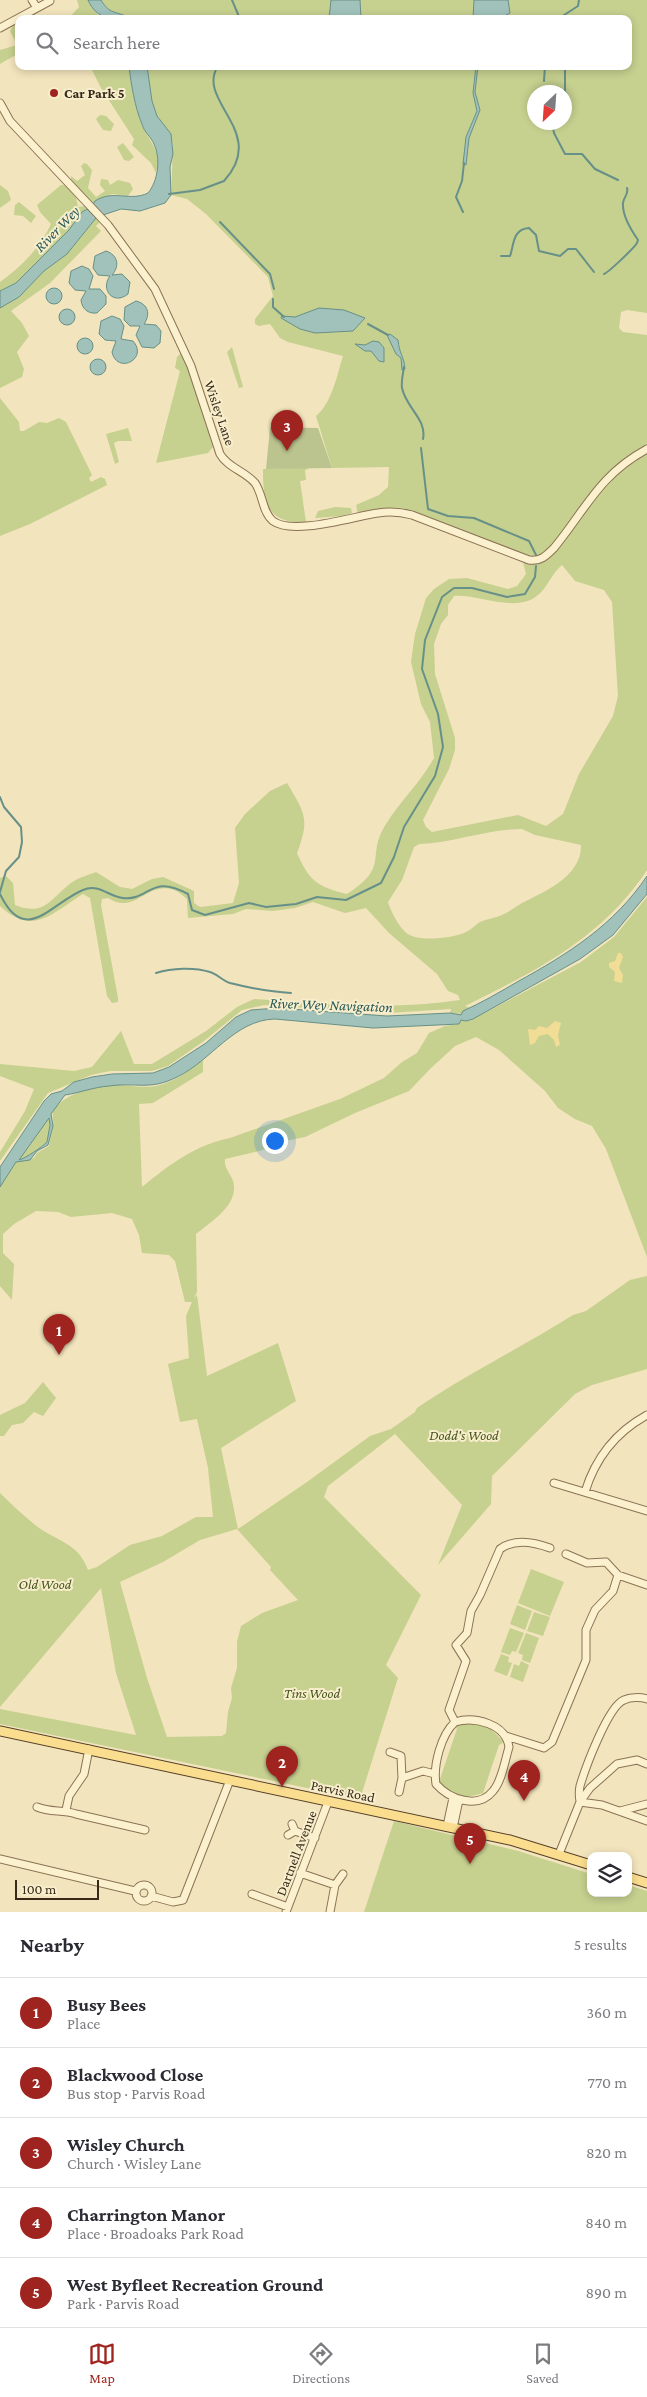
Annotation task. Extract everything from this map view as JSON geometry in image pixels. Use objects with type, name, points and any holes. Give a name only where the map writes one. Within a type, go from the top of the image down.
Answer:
[{"type":"main road","name":"Parvis Road","points":[[0,1731],[450,1827],[587,1863]]},
{"type":"main road","points":[[632,1878],[647,1883]]},
{"type":"street","points":[[32,0],[37,8]]},
{"type":"street","points":[[25,15],[50,2]]},
{"type":"street","points":[[0,28],[15,20]]},
{"type":"street","name":"Wisley Lane","points":[[0,103],[10,121],[101,218],[129,251],[160,299],[191,366],[222,458],[256,485],[268,515],[278,523],[321,524],[377,513],[398,512],[412,515],[529,560],[537,560],[547,556],[554,548],[607,478],[631,457],[647,448]]},
{"type":"street","points":[[585,1492],[597,1462],[607,1448],[625,1430],[647,1415]]},
{"type":"street","points":[[554,1483],[647,1511]]},
{"type":"street","points":[[455,1722],[448,1710],[466,1661],[456,1645],[467,1633],[471,1611],[500,1549],[505,1545],[529,1541],[550,1548]]},
{"type":"street","points":[[566,1554],[587,1563],[606,1562],[618,1575],[647,1586]]},
{"type":"street","points":[[506,1736],[509,1747],[494,1790],[487,1796],[476,1801],[456,1799],[436,1784],[434,1774],[442,1742],[448,1728],[455,1722],[464,1719],[476,1720],[491,1725],[506,1736],[534,1747],[544,1748],[552,1742],[586,1660],[586,1630],[595,1610],[614,1591],[618,1575]]},
{"type":"street","points":[[580,1802],[580,1787],[604,1727],[615,1707],[624,1700],[647,1699]]},
{"type":"street","points":[[66,1810],[69,1796],[84,1774],[89,1749]]},
{"type":"street","points":[[390,1752],[401,1756],[402,1778],[399,1792]]},
{"type":"street","points":[[559,1854],[580,1802],[590,1788],[617,1764],[637,1760],[647,1764]]},
{"type":"street","points":[[402,1778],[423,1771],[434,1774]]},
{"type":"street","points":[[135,1891],[136,1896],[142,1899],[148,1899],[151,1896],[173,1902],[183,1900],[230,1780]]},
{"type":"street","points":[[450,1827],[456,1799]]},
{"type":"street","name":"Dartnell Avenue","points":[[287,1909],[328,1802]]},
{"type":"street","points":[[580,1802],[594,1803],[647,1821]]},
{"type":"street","points":[[620,1811],[647,1804]]},
{"type":"street","points":[[37,1807],[47,1812],[66,1810],[145,1830]]},
{"type":"street","points":[[292,1830],[315,1838]]},
{"type":"street","points":[[0,1859],[135,1891],[145,1886],[151,1890],[151,1896]]},
{"type":"street","points":[[300,1873],[335,1885]]},
{"type":"street","points":[[330,1912],[335,1885],[343,1874]]},
{"type":"street","points":[[252,1894],[265,1896],[287,1909]]},
{"type":"green space","points":[[77,0],[88,0],[98,15],[72,15],[79,7]]},
{"type":"green space","points":[[101,0],[647,0],[647,313],[627,310],[621,312],[619,328],[623,332],[647,335],[647,870],[610,915],[588,934],[542,966],[465,1006],[470,1008],[462,1014],[450,1013],[451,1009],[388,1013],[264,1005],[242,1010],[204,1041],[168,1066],[152,1071],[110,1071],[91,1075],[48,1093],[0,1161],[0,1152],[25,1111],[34,1089],[0,1076],[0,1064],[74,1071],[92,1067],[121,1031],[134,1064],[152,1064],[206,1031],[237,1007],[254,999],[383,1006],[460,1000],[458,995],[448,991],[437,974],[389,933],[366,908],[345,913],[313,902],[295,908],[273,911],[246,909],[233,914],[188,918],[187,899],[179,892],[165,888],[126,903],[108,898],[102,899],[101,905],[118,998],[118,1002],[112,1003],[107,996],[90,898],[83,894],[42,919],[33,921],[23,920],[0,906],[0,878],[6,876],[13,883],[15,905],[34,909],[47,904],[74,881],[96,872],[120,887],[132,889],[152,879],[163,877],[194,891],[194,903],[200,907],[233,903],[239,883],[235,828],[245,814],[270,791],[287,783],[304,816],[303,832],[297,853],[301,863],[316,881],[329,889],[347,894],[369,876],[375,861],[380,835],[386,824],[434,758],[430,722],[421,704],[411,662],[415,634],[426,598],[434,589],[449,579],[467,578],[508,589],[517,586],[526,574],[523,562],[525,557],[409,512],[358,514],[356,505],[379,495],[388,487],[389,467],[332,468],[316,416],[330,396],[343,356],[288,342],[280,338],[270,324],[259,326],[255,324],[255,319],[273,296],[268,277],[206,214],[187,199],[171,195],[173,147],[171,134],[157,116],[152,101],[148,70],[632,70],[632,15],[121,15],[112,11]],"holes":[[[562,565],[575,581],[604,590],[612,602],[618,696],[613,716],[579,774],[563,814],[546,826],[518,815],[432,832],[426,827],[423,820],[449,769],[455,750],[455,738],[435,674],[434,644],[441,624],[448,615],[448,605],[454,596],[501,602],[524,602],[534,598],[543,590]],[[522,829],[535,835],[581,845],[580,856],[575,866],[569,874],[551,888],[505,914],[480,922],[464,933],[444,938],[428,939],[413,936],[405,932],[396,920],[388,902],[402,880],[414,847],[419,844],[509,830]]]},
{"type":"green space","points":[[15,24],[15,41],[10,31]]},
{"type":"green space","points":[[15,46],[15,55],[0,64],[0,50]]},
{"type":"green space","points":[[92,70],[130,70],[140,119],[156,152],[156,173],[151,163],[132,145],[134,139],[101,88]]},
{"type":"green space","points":[[100,115],[106,116],[114,124],[111,131],[103,130],[96,119]]},
{"type":"green space","points":[[123,143],[134,157],[129,161],[124,160],[117,147]]},
{"type":"green space","points":[[84,163],[92,170],[88,188],[96,197],[105,191],[100,185],[101,179],[108,180],[110,185],[118,180],[130,183],[133,189],[128,196],[112,194],[95,201],[93,204],[86,199],[71,179],[71,176],[77,181],[85,175],[81,166]]},
{"type":"green space","points":[[0,185],[8,191],[11,200],[0,208]]},
{"type":"green space","points":[[61,185],[65,185],[76,197],[78,207],[84,206],[87,209],[82,212],[69,230],[16,283],[0,291],[0,282],[29,256],[47,233],[51,224],[40,212],[37,205]]},
{"type":"green space","points":[[19,202],[36,216],[31,223],[23,216],[14,215],[15,205]]},
{"type":"green space","points":[[96,218],[100,222],[96,226],[101,231],[50,283],[11,311],[22,323],[29,336],[17,352],[24,369],[22,377],[0,388],[0,308],[23,293],[44,271],[67,254]]},
{"type":"green space","points":[[232,347],[243,387],[239,388],[227,352]]},
{"type":"green space","points":[[183,351],[213,447],[208,453],[156,463],[180,371],[175,368],[177,357]]},
{"type":"green space","points":[[0,398],[19,422],[20,431],[24,431],[39,422],[47,423],[59,418],[66,422],[92,475],[89,478],[91,482],[101,477],[105,479],[107,485],[30,524],[0,536]]},
{"type":"green space","points":[[128,428],[132,441],[118,441],[114,443],[119,462],[115,464],[106,434]]},
{"type":"green space","points":[[270,428],[318,428],[332,468],[266,469]]},
{"type":"green space","points":[[284,461],[309,469],[305,470],[306,480],[300,481],[306,522],[293,522],[275,515],[266,501],[263,469],[281,469]]},
{"type":"green space","points":[[335,507],[351,508],[352,513],[342,516],[315,518],[318,511]]},
{"type":"green space","points":[[647,897],[647,1257],[606,1149],[592,1126],[575,1119],[558,1108],[545,1091],[499,1050],[476,1037],[455,1046],[409,1091],[355,1113],[305,1137],[280,1142],[263,1150],[225,1159],[226,1168],[233,1181],[234,1190],[232,1198],[216,1218],[196,1234],[197,1292],[194,1298],[197,1295],[207,1376],[278,1343],[296,1401],[221,1448],[238,1529],[370,1436],[391,1429],[415,1412],[417,1408],[436,1396],[573,1315],[586,1311],[630,1280],[647,1276],[647,1369],[592,1385],[575,1394],[492,1476],[491,1504],[438,1565],[462,1505],[395,1434],[328,1486],[324,1497],[421,1595],[386,1665],[398,1678],[360,1799],[0,1724],[0,1709],[136,1735],[116,1673],[101,1588],[0,1707],[0,1493],[35,1525],[73,1548],[84,1561],[88,1570],[97,1567],[130,1545],[162,1536],[196,1517],[213,1517],[208,1468],[197,1419],[180,1422],[168,1364],[189,1358],[186,1316],[192,1302],[185,1302],[175,1261],[169,1255],[142,1253],[139,1235],[132,1219],[112,1213],[71,1217],[58,1212],[36,1211],[14,1224],[3,1234],[3,1253],[14,1264],[12,1300],[0,1286],[0,1187],[16,1162],[34,1158],[37,1153],[49,1146],[53,1125],[53,1112],[57,1105],[73,1095],[104,1086],[148,1087],[163,1084],[181,1076],[203,1060],[203,1072],[153,1103],[139,1104],[142,1187],[172,1164],[205,1146],[340,1099],[384,1078],[402,1062],[417,1053],[429,1033],[445,1026],[459,1024],[461,1020],[473,1019],[581,962],[614,937]],"holes":[[[237,1529],[271,1567],[270,1570],[298,1600],[262,1613],[241,1626],[237,1642],[237,1668],[231,1688],[232,1698],[228,1712],[226,1733],[222,1736],[167,1737],[147,1678],[120,1582],[163,1562],[200,1540]]]},
{"type":"green space","points":[[49,1118],[50,1125],[47,1142],[28,1157],[19,1160]]},
{"type":"green space","points":[[43,1382],[56,1398],[43,1416],[34,1412],[23,1423],[12,1425],[4,1436],[0,1436],[0,1415],[25,1403]]},
{"type":"green space","points":[[531,1569],[564,1582],[550,1616],[518,1603]]},
{"type":"green space","points":[[517,1605],[532,1611],[525,1630],[510,1624]]},
{"type":"green space","points":[[534,1612],[550,1617],[543,1636],[527,1631]]},
{"type":"green space","points":[[510,1628],[524,1633],[516,1652],[512,1651],[510,1655],[501,1652]]},
{"type":"green space","points":[[526,1633],[539,1638],[530,1663],[522,1660],[523,1655],[518,1653]]},
{"type":"green space","points":[[501,1654],[509,1657],[508,1662],[512,1663],[507,1676],[494,1671]]},
{"type":"green space","points":[[521,1661],[529,1665],[523,1682],[510,1677],[514,1664],[519,1666]]},
{"type":"green space","points":[[472,1721],[489,1727],[504,1742],[499,1745],[483,1793],[465,1796],[454,1794],[439,1782],[457,1729],[455,1726],[463,1722]]},
{"type":"green space","points":[[394,1821],[518,1851],[587,1873],[587,1897],[632,1897],[632,1886],[647,1891],[647,1912],[364,1912]]},
{"type":"sand","points":[[618,953],[621,953],[623,957],[619,968],[623,975],[622,983],[614,981],[615,972],[609,967],[609,963],[615,961]]},
{"type":"sand","points":[[555,1021],[561,1023],[558,1035],[560,1045],[556,1047],[554,1040],[548,1034],[539,1036],[535,1043],[530,1045],[528,1029],[535,1030],[539,1026],[547,1028]]},
{"type":"water","points":[[88,0],[101,0],[108,9],[123,15],[100,15]]},
{"type":"water","points":[[331,0],[360,0],[361,15],[329,15]]},
{"type":"water","points":[[474,0],[508,0],[510,13],[506,15],[473,15]]},
{"type":"water","points":[[130,70],[148,70],[152,101],[157,116],[171,134],[173,154],[170,167],[171,195],[165,203],[140,211],[121,209],[103,215],[93,204],[95,201],[109,196],[135,196],[148,193],[156,176],[158,163],[156,150],[153,141],[144,130],[134,96]]},
{"type":"water","points":[[476,70],[478,70],[475,92],[480,110],[469,138],[466,165],[463,164],[466,137],[477,111],[473,93]]},
{"type":"water","points":[[87,209],[96,218],[67,254],[44,271],[19,297],[0,308],[0,291],[16,283],[69,230],[82,212]]},
{"type":"water","points":[[106,251],[113,255],[117,265],[112,275],[122,274],[130,282],[128,294],[123,297],[113,297],[107,291],[106,286],[110,276],[98,275],[93,268],[95,256]]},
{"type":"water","points":[[82,266],[89,269],[93,276],[89,289],[100,289],[106,296],[106,304],[97,313],[88,312],[83,306],[81,300],[86,291],[75,290],[69,283],[71,271]]},
{"type":"water","points":[[54,288],[60,290],[62,296],[60,302],[54,304],[48,302],[46,296],[48,290]]},
{"type":"water","points":[[136,301],[146,307],[148,313],[144,324],[156,325],[161,331],[160,343],[154,348],[142,347],[136,335],[140,326],[130,326],[124,320],[125,307]]},
{"type":"water","points":[[319,308],[344,310],[365,318],[353,331],[315,333],[300,329],[281,318],[282,316],[295,317]]},
{"type":"water","points":[[64,309],[70,309],[75,314],[73,323],[64,325],[59,320],[59,314]]},
{"type":"water","points":[[112,316],[120,319],[124,326],[121,339],[133,341],[137,348],[135,358],[130,362],[120,363],[115,359],[112,352],[116,341],[105,340],[99,334],[101,321]]},
{"type":"water","points":[[390,334],[398,340],[405,369],[402,370],[401,358],[396,354],[387,335]]},
{"type":"water","points":[[82,338],[88,338],[93,343],[91,352],[82,354],[77,349],[77,343]]},
{"type":"water","points":[[373,341],[379,342],[384,348],[384,362],[379,361],[371,351],[365,351],[355,344],[365,345]]},
{"type":"water","points":[[98,359],[104,361],[106,367],[104,373],[98,375],[92,373],[90,367],[92,361]]},
{"type":"water","points":[[647,876],[647,894],[613,935],[580,959],[473,1019],[461,1020],[459,1024],[373,1028],[275,1019],[260,1021],[247,1026],[223,1042],[189,1070],[167,1081],[151,1085],[103,1087],[65,1095],[51,1114],[53,1126],[48,1145],[37,1151],[30,1160],[16,1162],[0,1187],[0,1167],[44,1101],[51,1094],[62,1091],[74,1082],[112,1074],[153,1073],[169,1067],[206,1043],[236,1017],[251,1010],[277,1008],[387,1016],[450,1013],[461,1015],[463,1011],[554,961],[572,949],[605,924]],"holes":[[[49,1118],[50,1125],[47,1142],[19,1160]]]},
{"type":"waterway","points":[[232,0],[238,15]]},
{"type":"waterway","points":[[564,15],[578,6],[579,0]]},
{"type":"waterway","points":[[169,194],[200,190],[224,181],[236,163],[239,147],[236,132],[216,92],[214,79],[217,70]]},
{"type":"waterway","points":[[544,81],[545,70]]},
{"type":"waterway","points":[[565,70],[565,85]]},
{"type":"waterway","points":[[553,130],[565,154],[582,154],[595,169],[618,180]]},
{"type":"waterway","points":[[463,212],[456,197],[462,181],[464,163]]},
{"type":"waterway","points":[[604,274],[627,254],[638,240],[625,218],[623,203],[627,188]]},
{"type":"waterway","points":[[220,222],[270,274],[274,289]]},
{"type":"waterway","points":[[501,256],[510,256],[519,231],[529,228],[536,235],[539,251],[560,256],[568,249],[576,249],[594,272]]},
{"type":"waterway","points":[[273,299],[273,307],[284,317]]},
{"type":"waterway","points":[[368,324],[388,335]]},
{"type":"waterway","points":[[404,367],[402,388],[404,395],[422,425],[423,439]]},
{"type":"waterway","points":[[421,448],[428,509],[448,516],[474,518],[529,541],[536,555]]},
{"type":"waterway","points":[[0,894],[9,910],[19,918],[29,919],[39,917],[71,896],[89,888],[99,889],[118,897],[132,898],[151,889],[166,886],[188,894],[192,910],[205,915],[249,903],[266,907],[296,904],[317,897],[346,900],[381,883],[394,857],[404,827],[435,776],[443,747],[438,714],[422,669],[425,640],[442,597],[454,588],[472,588],[507,597],[525,594],[535,577],[536,566]]},
{"type":"waterway","points":[[0,797],[4,807],[21,827],[22,842],[19,857],[6,871],[0,892]]},
{"type":"waterway","name":"River Wey Navigation","points":[[156,973],[176,969],[204,970],[230,983],[291,993]]},
{"type":"place","name":"Car Park 5","points":[[54,93]]},
{"type":"place","name":"Wisley Church","points":[[287,451]]},
{"type":"place","name":"Busy Bees","points":[[59,1355]]},
{"type":"place","name":"Blackwood Close","points":[[282,1787]]},
{"type":"place","name":"Charrington Manor","points":[[524,1801]]},
{"type":"place","name":"West Byfleet Recreation Ground","points":[[470,1864]]},
{"type":"water label","name":"River Wey","points":[[57,229]]},
{"type":"park label","name":"Dodd's Wood","points":[[464,1435]]},
{"type":"park label","name":"Old Wood","points":[[45,1584]]},
{"type":"park label","name":"Tins Wood","points":[[312,1693]]}]
